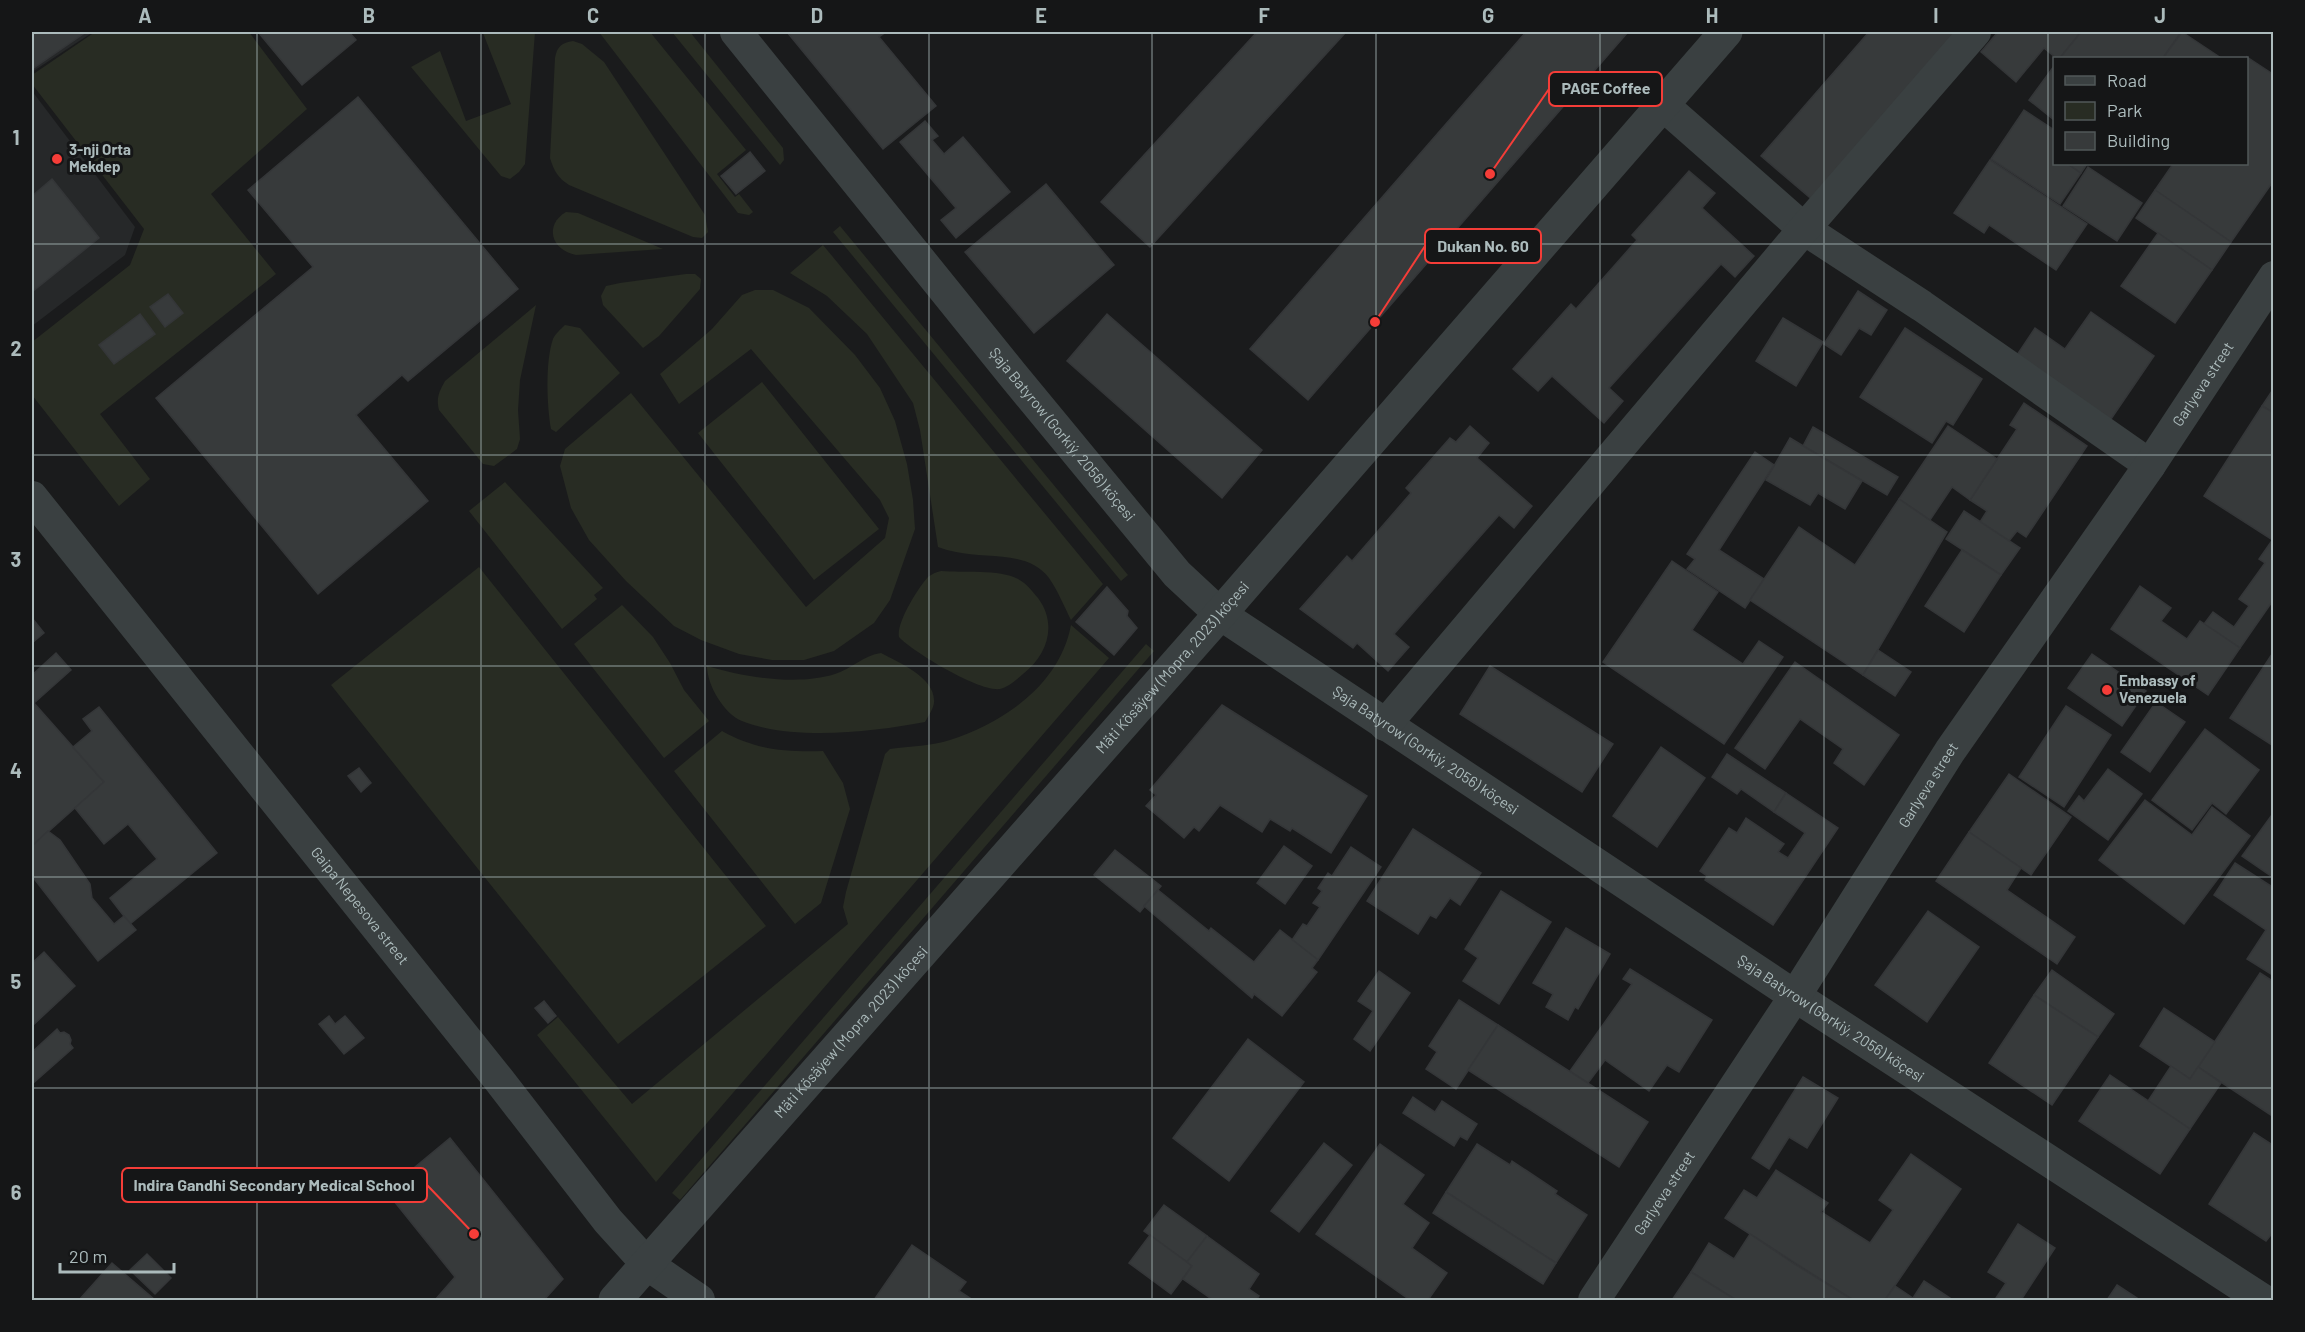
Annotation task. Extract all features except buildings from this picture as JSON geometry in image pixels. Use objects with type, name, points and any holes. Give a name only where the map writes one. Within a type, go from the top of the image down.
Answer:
[{"type":"street","name":"Şaja Batyrow (Gorkiý, 2056) köçesi","points":[[736,32],[1162,556],[1177,574],[1220,614],[1796,996],[2264,1295]]},
{"type":"street","name":"Mäti Kösäýew (Mopra, 2023) köçesi","points":[[615,1300],[1220,614],[1726,32]]},
{"type":"street","points":[[1385,725],[1804,229],[1975,32]]},
{"type":"street","points":[[1663,105],[1804,229],[1922,306],[2150,465]]},
{"type":"street","name":"Garlyeva street","points":[[1594,1300],[1796,996],[1950,751],[2150,465],[2274,277]]},
{"type":"street","name":"Gaipa Nepesova street","points":[[32,497],[499,1080],[608,1221],[647,1263],[699,1300]]},
{"type":"shaded area","points":[[32,32],[93,32],[32,72]]},
{"type":"shaded area","name":"3-nji Orta Mekdep","points":[[32,91],[135,227],[125,255],[32,326]]},
{"type":"green space","points":[[95,32],[249,32],[307,109],[211,194],[276,274],[100,414],[150,479],[119,506],[32,395],[32,342],[130,265],[144,229],[32,84],[32,75]]},
{"type":"green space","points":[[535,32],[525,164],[510,179],[501,176],[411,67],[440,51],[466,121],[511,104],[483,33]]},
{"type":"green space","points":[[599,32],[650,32],[746,150],[717,174],[735,197],[739,194],[753,212],[749,215],[738,213]]},
{"type":"green space","points":[[672,32],[690,32],[783,148],[784,160],[780,165]]},
{"type":"green space","points":[[573,41],[582,44],[604,62],[705,215],[708,232],[702,238],[693,237],[569,185],[557,174],[550,158],[555,58],[561,46]]},
{"type":"green space","points":[[566,212],[578,213],[663,249],[576,255],[567,252],[556,243],[553,236],[555,224]]},
{"type":"green space","points":[[840,226],[1128,575],[1121,581],[833,232]]},
{"type":"green space","points":[[823,245],[1103,584],[1071,620],[1049,578],[1030,563],[1018,559],[968,554],[938,547],[920,430],[913,403],[867,334],[827,296],[790,273]]},
{"type":"green space","points":[[695,274],[701,279],[700,289],[659,336],[643,348],[603,305],[601,296],[606,286]]},
{"type":"green space","points":[[755,290],[773,290],[809,308],[855,355],[880,388],[895,421],[907,464],[913,500],[915,529],[890,600],[874,623],[834,651],[804,660],[772,660],[739,654],[701,640],[674,626],[626,581],[589,540],[571,508],[560,466],[565,449],[631,393],[806,607],[885,538],[889,518],[880,500],[751,349],[679,404],[660,374],[712,329],[742,295]]},
{"type":"green space","points":[[536,305],[520,380],[518,410],[520,439],[517,449],[494,466],[483,464],[439,410],[440,392],[445,381]]},
{"type":"green space","points":[[565,325],[580,328],[620,373],[556,432],[551,429],[548,408],[549,360],[553,339]]},
{"type":"green space","points":[[762,382],[879,529],[814,580],[698,433]]},
{"type":"green space","points":[[505,482],[603,588],[594,595],[597,599],[562,629],[469,511]]},
{"type":"green space","points":[[479,567],[766,926],[618,1044],[331,685]]},
{"type":"green space","points":[[941,571],[1010,576],[1024,583],[1044,608],[1048,629],[1044,649],[1031,666],[1009,685],[1000,689],[990,688],[963,678],[932,661],[899,637],[904,615],[919,589],[928,577]]},
{"type":"green space","points":[[622,605],[653,637],[684,690],[709,721],[664,758],[574,644]]},
{"type":"green space","points":[[1071,625],[1109,658],[656,1182],[537,1035],[558,1017],[632,1104],[848,924],[843,907],[846,892],[885,754],[890,749],[950,740],[991,723],[1010,711],[1042,683],[1055,665],[1065,646]]},
{"type":"green space","points":[[1146,644],[1154,651],[680,1200],[672,1193]]},
{"type":"green space","points":[[881,653],[914,671],[928,684],[934,703],[925,722],[882,729],[833,733],[784,731],[762,727],[742,721],[723,706],[713,690],[707,666],[737,674],[771,679],[820,678],[835,674],[869,656]]},
{"type":"green space","points":[[722,731],[759,746],[796,751],[823,751],[843,783],[850,809],[821,903],[795,924],[674,771]]},
{"type":"place","name":"3-nji Orta Mekdep","points":[[57,159]]},
{"type":"place","name":"PAGE Coffee","points":[[1490,174]]},
{"type":"place","name":"Dukan No. 60","points":[[1375,322]]},
{"type":"place","name":"Embassy of Venezuela","points":[[2107,690]]},
{"type":"place","name":"Indira Gandhi Secondary Medical School","points":[[474,1234]]}]
